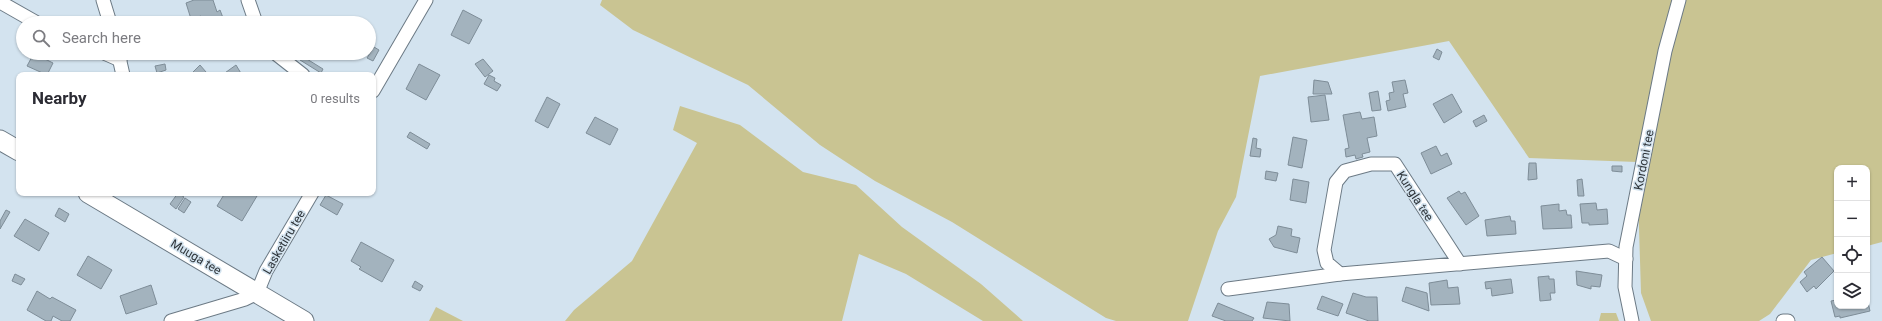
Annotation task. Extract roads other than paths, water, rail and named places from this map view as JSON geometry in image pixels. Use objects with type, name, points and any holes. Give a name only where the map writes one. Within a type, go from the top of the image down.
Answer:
[{"type":"street","points":[[103,0],[108,16]]},
{"type":"street","points":[[248,0],[254,16]]},
{"type":"street","points":[[376,86],[426,0]]},
{"type":"street","name":"Kordoni tee","points":[[1632,321],[1625,287],[1626,247],[1665,51],[1679,0]]},
{"type":"street","points":[[0,2],[25,16]]},
{"type":"street","points":[[120,60],[122,72]]},
{"type":"street","points":[[283,60],[299,72]]},
{"type":"street","points":[[0,140],[16,149]]},
{"type":"street","name":"Kungla tee","points":[[1340,274],[1327,262],[1324,250],[1336,182],[1345,171],[1371,164],[1395,164],[1460,264]]},
{"type":"street","name":"Muuga tee","points":[[95,196],[304,321]]},
{"type":"street","name":"Lasketiiru tee","points":[[257,293],[266,272],[310,196]]},
{"type":"street","points":[[1228,289],[1340,274],[1609,251],[1626,258]]},
{"type":"street","points":[[171,321],[245,299],[257,293]]},
{"type":"street","points":[[1783,321],[1788,321]]}]
